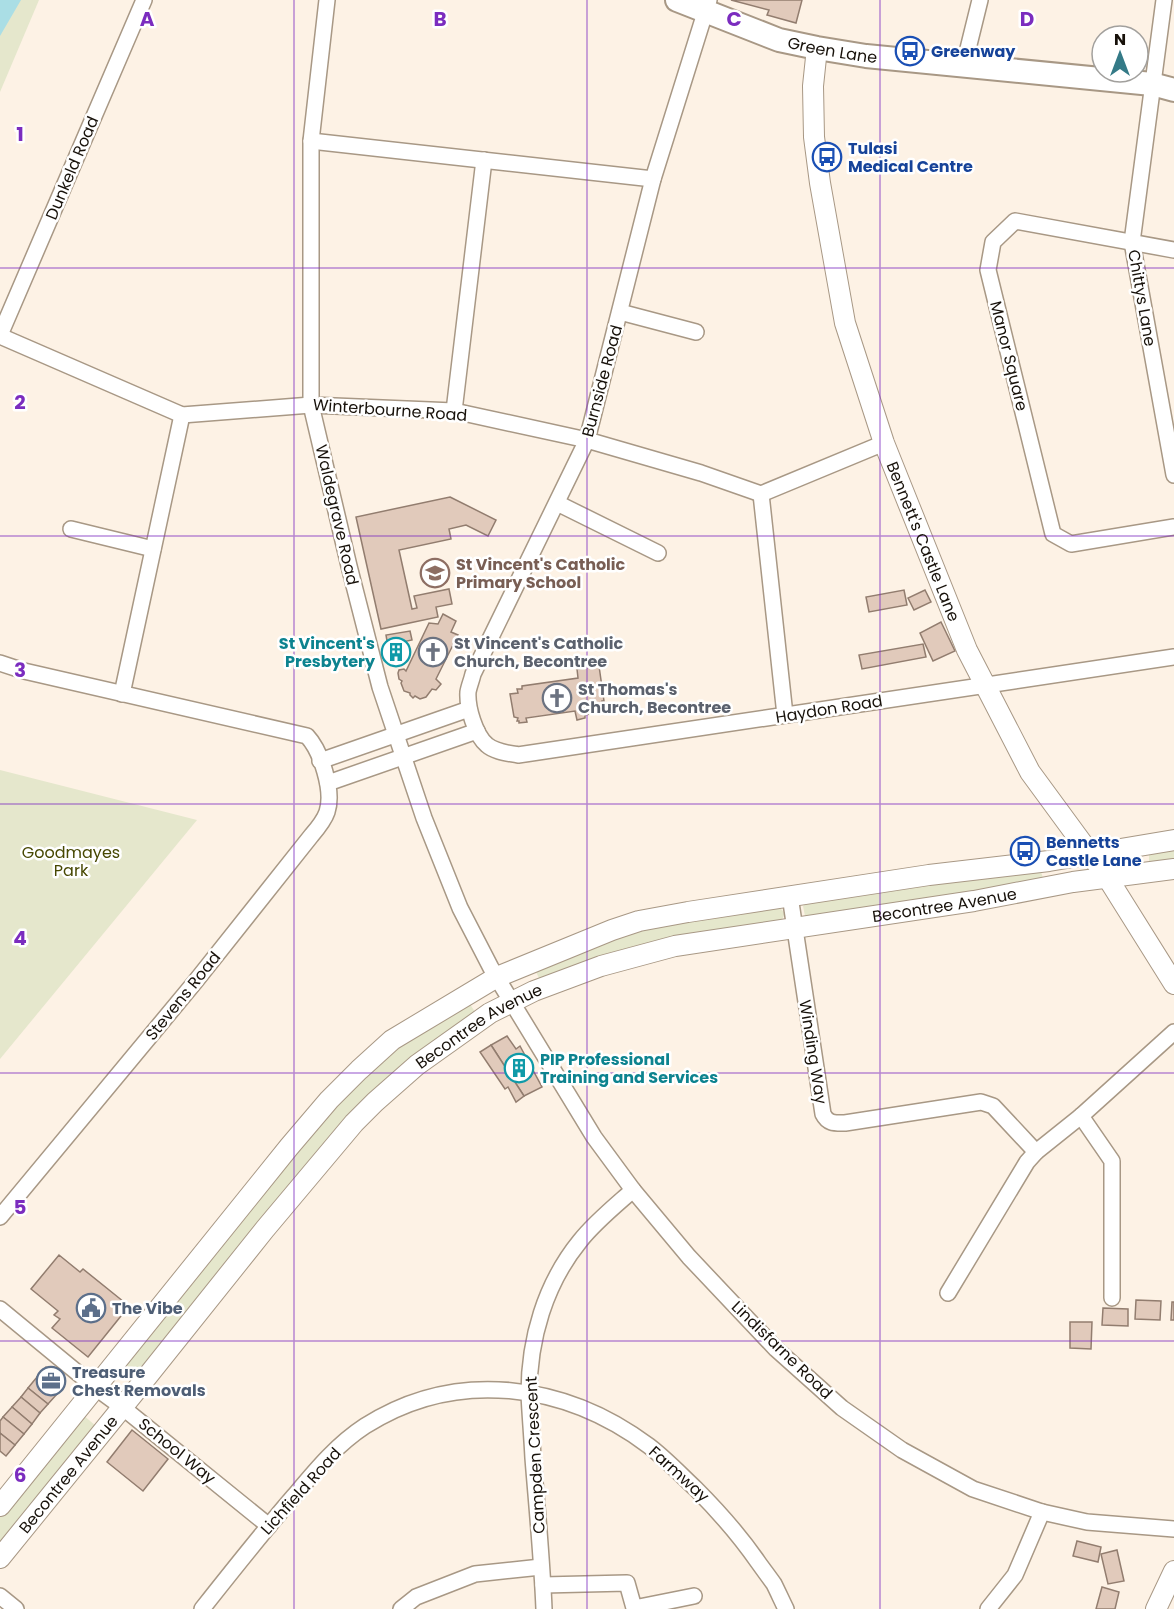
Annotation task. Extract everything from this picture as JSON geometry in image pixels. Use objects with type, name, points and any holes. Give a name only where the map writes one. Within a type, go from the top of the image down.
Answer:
[{"type":"main road","name":"Green Lane","points":[[677,0],[708,6],[779,40],[818,48],[866,56],[1152,84],[1174,90]]},
{"type":"street","name":"Dunkeld Road","points":[[0,336],[144,0]]},
{"type":"street","name":"Waldegrave Road","points":[[327,0],[311,141],[311,405],[380,687],[424,818],[460,908],[511,1002]]},
{"type":"street","points":[[964,65],[980,0]]},
{"type":"street","name":"Chittys Lane","points":[[1164,0],[1132,242],[1174,475]]},
{"type":"street","name":"Burnside Road","points":[[487,745],[477,731],[469,709],[468,691],[473,674],[587,440],[653,179],[708,6]]},
{"type":"street","name":"Bennett's Castle Lane","points":[[818,48],[814,77],[814,137],[820,183],[845,323],[884,443],[967,650],[1030,772],[1107,877],[1174,984]]},
{"type":"street","points":[[311,141],[653,179]]},
{"type":"street","points":[[454,411],[484,160]]},
{"type":"street","name":"Manor Square","points":[[1174,250],[1015,221],[993,242],[988,270],[1053,534],[1071,544],[1174,527]]},
{"type":"street","points":[[620,312],[696,332]]},
{"type":"street","name":"Winterbourne Road","points":[[0,336],[182,415],[311,405],[454,411],[587,440],[701,473],[761,494]]},
{"type":"street","points":[[122,694],[182,415]]},
{"type":"street","points":[[785,715],[761,494],[884,443]]},
{"type":"street","points":[[557,503],[658,553]]},
{"type":"street","points":[[71,530],[153,549]]},
{"type":"street","name":"Haydon Road","points":[[487,745],[500,752],[518,755],[1174,657]]},
{"type":"street","name":"Stevens Road","points":[[0,663],[24,671],[307,736],[315,746],[328,783],[329,799],[327,812],[321,824],[195,982],[0,1217]]},
{"type":"street","points":[[320,761],[469,709]]},
{"type":"street","points":[[328,783],[477,731]]},
{"type":"street","name":"Becontree Avenue","points":[[0,1506],[329,1100],[392,1040],[497,977],[591,937],[639,921],[790,896],[929,875],[1042,862],[1174,840]]},
{"type":"street","name":"Becontree Avenue","points":[[0,1558],[265,1229],[354,1123],[417,1065],[490,1013],[534,991],[601,966],[675,946],[974,901],[1107,877],[1174,869]]},
{"type":"street","name":"Winding Way","points":[[790,896],[825,1119],[828,1122],[845,1123],[981,1102],[993,1106],[1035,1152]]},
{"type":"street","name":"Lindisfarne Road","points":[[511,1002],[594,1137],[633,1190],[689,1257],[768,1341],[842,1408],[902,1450],[974,1489],[1042,1512],[1087,1522],[1174,1529]]},
{"type":"street","points":[[948,1293],[1035,1152],[1081,1116],[1174,1032]]},
{"type":"street","points":[[1081,1116],[1112,1161],[1112,1299]]},
{"type":"street","name":"Campden Crescent","points":[[544,1609],[529,1393],[532,1350],[539,1317],[561,1268],[580,1240],[633,1190]]},
{"type":"street","name":"School Way","points":[[0,1309],[269,1526]]},
{"type":"street","name":"Lichfield Road","points":[[202,1609],[332,1453],[363,1427],[418,1401],[448,1392],[488,1389],[529,1393]]},
{"type":"street","name":"Farmway","points":[[529,1393],[585,1409],[617,1425],[650,1447],[715,1507],[773,1584],[786,1609]]},
{"type":"street","points":[[988,1609],[1015,1575],[1042,1512]]},
{"type":"street","points":[[401,1609],[416,1596],[475,1574],[541,1567]]},
{"type":"street","points":[[1156,1609],[1174,1571]]},
{"type":"street","points":[[543,1585],[627,1583],[634,1608],[694,1596]]},
{"type":"street","points":[[0,1596],[16,1609]]},
{"type":"green space","points":[[0,0],[39,0],[0,92]]},
{"type":"green space","name":"Goodmayes Park","points":[[0,770],[197,820],[0,1059]]},
{"type":"green space","points":[[1174,849],[1174,860],[1149,863],[1149,853]]},
{"type":"green space","points":[[1040,869],[1044,881],[808,918],[805,916],[803,906],[810,901]]},
{"type":"green space","points":[[780,908],[784,916],[778,923],[541,982],[533,966],[649,926]]},
{"type":"green space","points":[[468,1001],[477,1015],[441,1039],[139,1376],[124,1363],[321,1123],[364,1078],[395,1051],[441,1017]]},
{"type":"green space","points":[[83,1415],[96,1426],[0,1544],[0,1516]]},
{"type":"water","points":[[0,0],[21,0],[0,36]]},
{"type":"building","points":[[731,0],[802,0],[796,23],[767,15],[769,10]]},
{"type":"building","points":[[450,497],[496,520],[488,536],[466,525],[449,529],[451,539],[399,550],[412,609],[417,608],[414,596],[449,589],[452,604],[436,607],[438,617],[381,629],[356,517]]},
{"type":"building","points":[[904,590],[907,605],[869,612],[866,597]]},
{"type":"building","points":[[925,590],[931,602],[914,610],[908,598]]},
{"type":"building","name":"St Vincent's Catholic Church, Becontree","points":[[443,614],[456,621],[451,632],[458,635],[436,679],[441,684],[436,690],[432,689],[426,697],[420,699],[415,696],[413,698],[410,693],[404,691],[402,681],[399,679],[399,670],[406,671],[429,623],[438,624]]},
{"type":"building","points":[[941,622],[955,651],[933,661],[920,633]]},
{"type":"building","name":"St Vincent's Presbytery","points":[[410,631],[412,640],[402,642],[406,661],[391,664],[386,635]]},
{"type":"building","points":[[923,644],[926,657],[862,669],[859,655]]},
{"type":"building","name":"St Thomas's Church, Becontree","points":[[599,666],[604,701],[602,701],[600,712],[585,715],[585,718],[577,720],[575,711],[526,718],[527,722],[519,723],[518,718],[514,717],[510,694],[518,693],[517,689],[522,689],[522,686],[578,678],[577,669]]},
{"type":"building","name":"PIP Professional Training and Services","points":[[507,1036],[516,1049],[520,1046],[542,1087],[524,1096],[491,1045]]},
{"type":"building","points":[[491,1045],[524,1096],[516,1102],[508,1087],[505,1089],[480,1052]]},
{"type":"building","name":"The Vibe","points":[[59,1255],[80,1272],[83,1269],[129,1306],[88,1357],[52,1328],[60,1319],[54,1315],[58,1311],[31,1289]]},
{"type":"building","points":[[1136,1300],[1161,1301],[1160,1320],[1135,1319]]},
{"type":"building","points":[[1172,1302],[1174,1302],[1174,1320],[1171,1320]]},
{"type":"building","points":[[1103,1308],[1128,1309],[1128,1326],[1102,1325]]},
{"type":"building","points":[[1070,1322],[1092,1322],[1091,1349],[1070,1348]]},
{"type":"building","name":"Treasure Chest Removals","points":[[46,1367],[65,1384],[57,1394],[37,1377]]},
{"type":"building","points":[[37,1377],[57,1394],[48,1404],[28,1388]]},
{"type":"building","points":[[28,1388],[48,1404],[40,1413],[21,1397]]},
{"type":"building","points":[[21,1397],[40,1413],[32,1424],[12,1407]]},
{"type":"building","points":[[12,1407],[32,1424],[24,1434],[3,1417]]},
{"type":"building","points":[[3,1417],[24,1434],[15,1445],[0,1433],[0,1421]]},
{"type":"building","points":[[132,1430],[168,1459],[143,1491],[107,1462]]},
{"type":"building","points":[[0,1433],[15,1445],[6,1456],[0,1451]]},
{"type":"building","points":[[1077,1541],[1101,1547],[1098,1562],[1073,1556]]},
{"type":"building","points":[[1117,1550],[1124,1581],[1108,1584],[1101,1554]]},
{"type":"building","points":[[1102,1587],[1119,1592],[1115,1609],[1096,1609]]},
{"type":"place","name":"Greenway","points":[[910,51]]},
{"type":"place","name":"Tulasi Medical Centre","points":[[827,157]]},
{"type":"place","name":"St Vincent's Catholic Primary School","points":[[435,573]]},
{"type":"place","name":"St Vincent's Presbytery","points":[[396,652]]},
{"type":"place","name":"St Vincent's Catholic Church, Becontree","points":[[433,652]]},
{"type":"place","name":"St Thomas's Church, Becontree","points":[[557,698]]},
{"type":"place","name":"Bennetts Castle Lane","points":[[1025,851]]},
{"type":"place","name":"PIP Professional Training and Services","points":[[519,1068]]},
{"type":"place","name":"The Vibe","points":[[91,1308]]},
{"type":"place","name":"Treasure Chest Removals","points":[[51,1381]]}]
